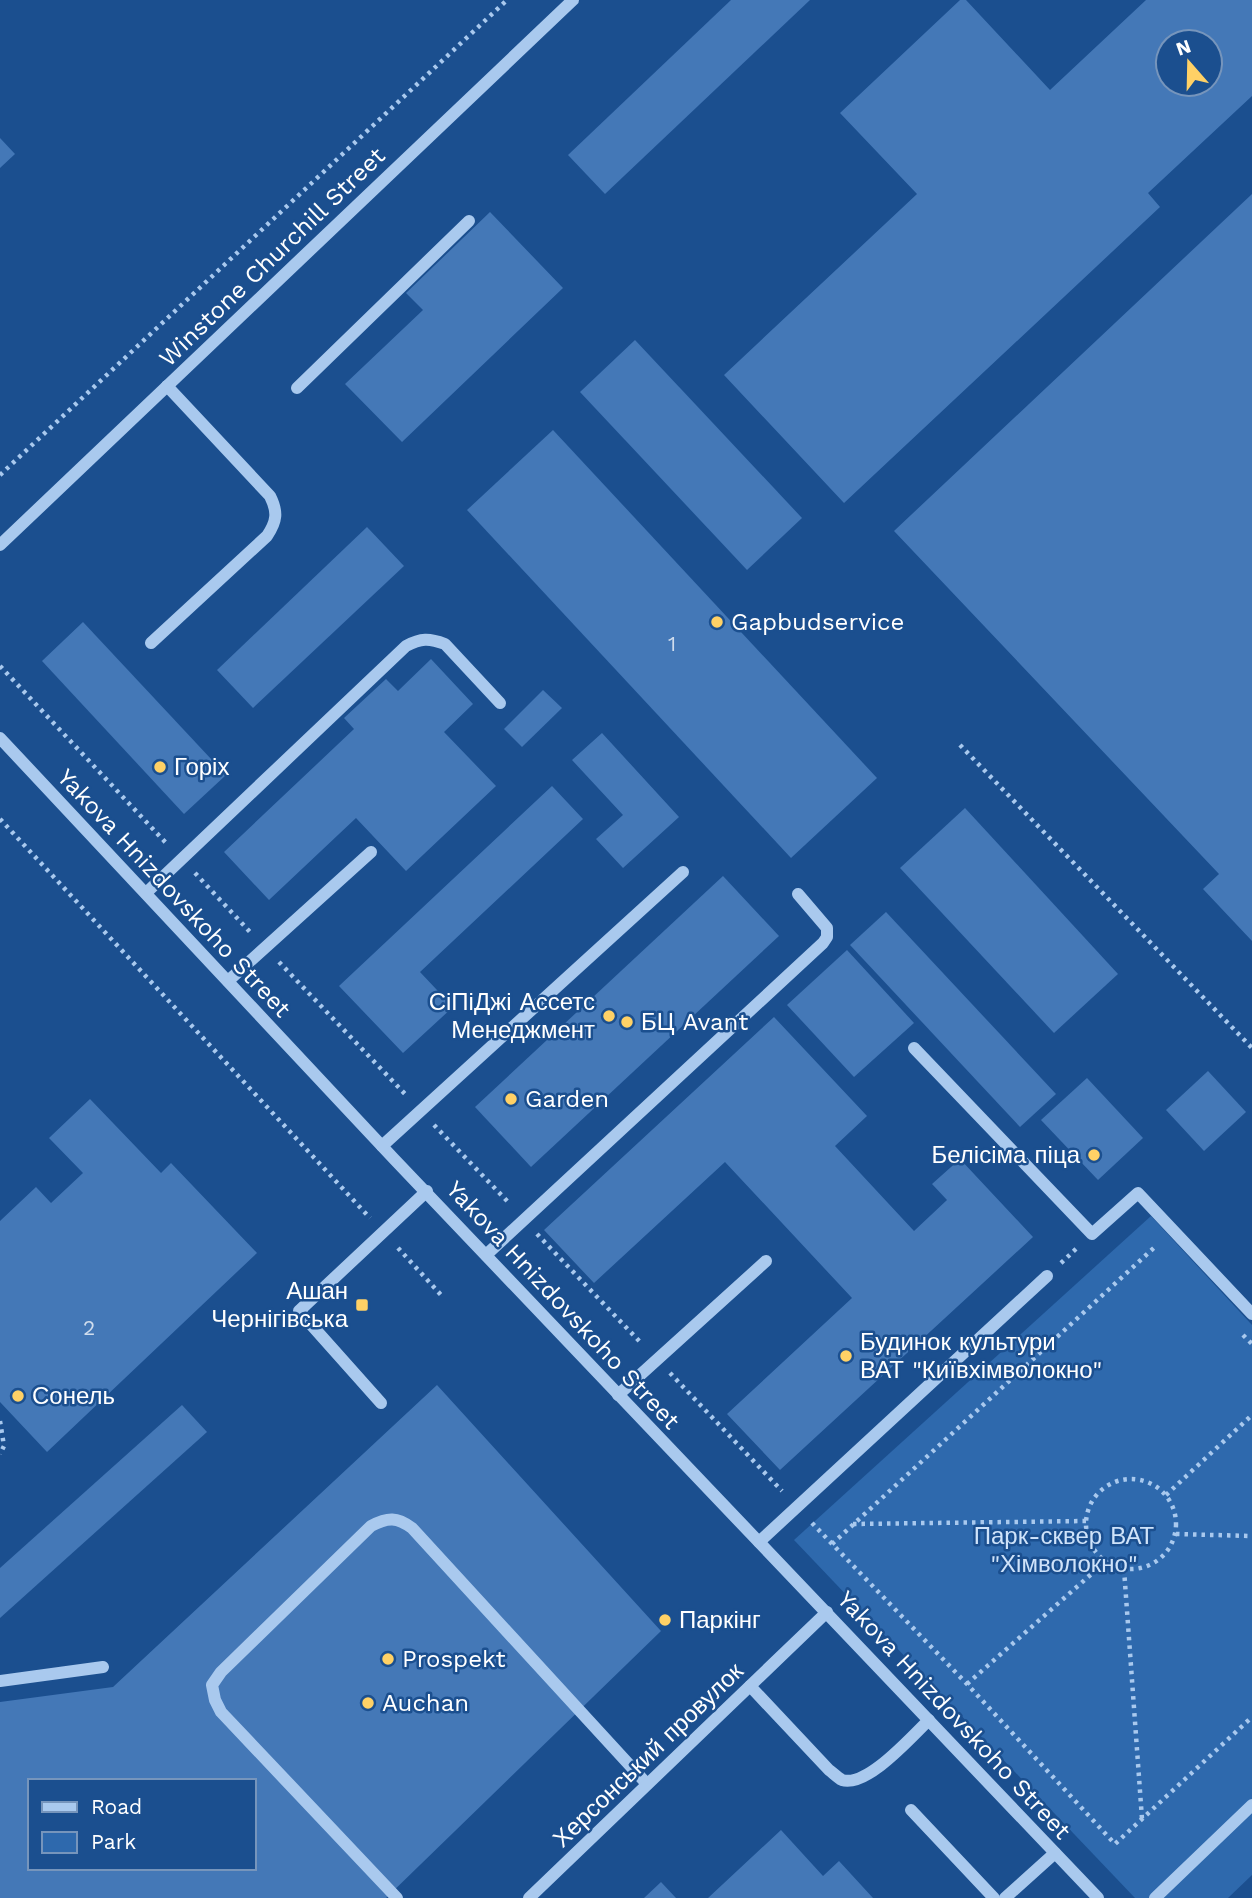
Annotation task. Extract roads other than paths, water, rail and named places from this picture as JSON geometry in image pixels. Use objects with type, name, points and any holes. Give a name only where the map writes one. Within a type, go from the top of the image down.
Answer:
[{"type":"street","name":"Winstone Churchill Street","points":[[0,545],[573,0]]},
{"type":"street","points":[[297,388],[468,221]]},
{"type":"street","points":[[150,643],[267,536],[276,523],[276,508],[270,496],[167,386]]},
{"type":"street","points":[[146,893],[406,646],[419,639],[433,639],[445,644],[500,703]]},
{"type":"street","name":"Yakova Hnizdovskoho Street","points":[[0,738],[382,1146],[1098,1898]]},
{"type":"street","points":[[228,981],[371,852]]},
{"type":"street","points":[[382,1146],[683,872]]},
{"type":"street","points":[[486,1255],[822,943],[827,937],[827,929],[798,894]]},
{"type":"street","points":[[914,1048],[1092,1234],[1138,1193],[1252,1314]]},
{"type":"street","points":[[381,1403],[299,1311],[427,1191]]},
{"type":"street","points":[[618,1395],[766,1261]]},
{"type":"street","points":[[759,1542],[1047,1276]]},
{"type":"street","points":[[397,1898],[221,1712],[212,1685],[221,1672],[371,1526],[384,1519],[399,1519],[412,1528],[647,1784]]},
{"type":"street","name":"Херсонський провулок","points":[[529,1898],[827,1612]]},
{"type":"street","points":[[0,1681],[103,1667]]},
{"type":"street","points":[[750,1686],[828,1770],[842,1780],[858,1779],[873,1771],[929,1720]]},
{"type":"street","points":[[1155,1898],[1252,1805]]},
{"type":"street","points":[[911,1810],[994,1898]]},
{"type":"street","points":[[1005,1898],[1055,1853]]},
{"type":"place","name":"Gapbudservice","points":[[717,622]]},
{"type":"place","name":"Горіх","points":[[160,767]]},
{"type":"place","name":"СіПіДжі Ассетс Менеджмент","points":[[609,1016]]},
{"type":"place","name":"БЦ Avant","points":[[627,1022]]},
{"type":"place","name":"Garden","points":[[511,1099]]},
{"type":"place","name":"Белісіма піца","points":[[1094,1155]]},
{"type":"place","name":"Ашан Чернігівська","points":[[362,1305]]},
{"type":"place","name":"Будинок культури ВАТ \"Київхімволокно\"","points":[[846,1356]]},
{"type":"place","name":"Сонель","points":[[18,1396]]},
{"type":"place","name":"Паркінг","points":[[665,1620]]},
{"type":"place","name":"Prospekt","points":[[388,1659]]},
{"type":"place","name":"Auchan","points":[[368,1703]]},
{"type":"park label","name":"Парк-сквер ВАТ \"Хімволокно\"","points":[[1064,1550]]}]
